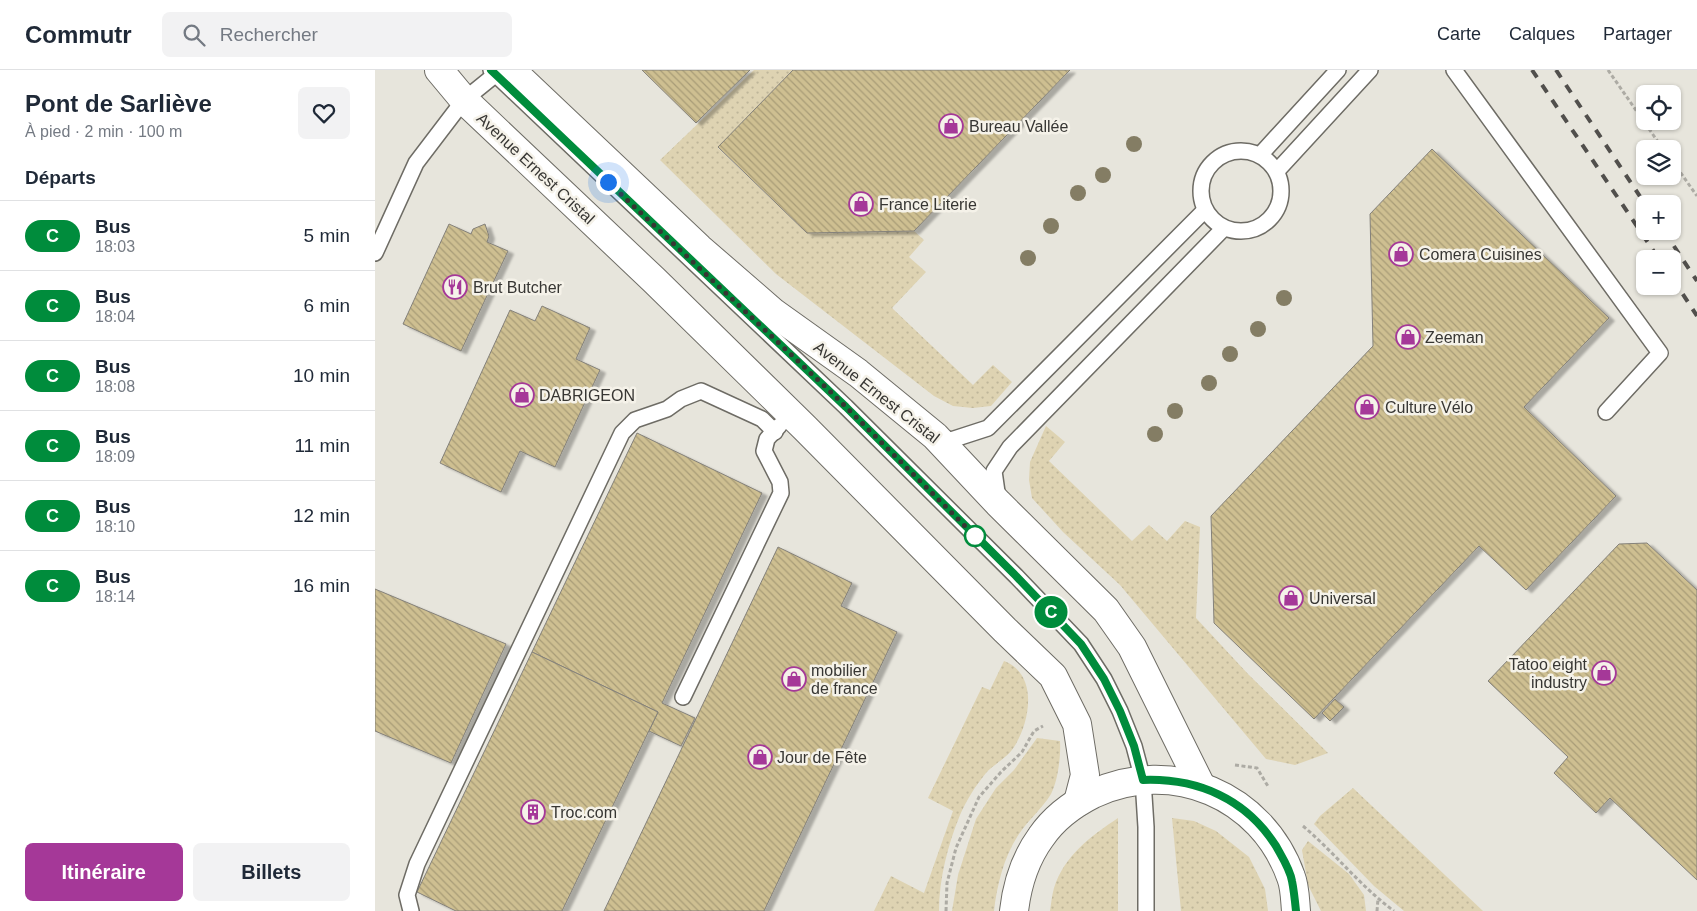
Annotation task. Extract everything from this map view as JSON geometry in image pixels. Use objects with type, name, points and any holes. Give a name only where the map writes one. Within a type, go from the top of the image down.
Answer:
[{"type":"main road","name":"Avenue Ernest Cristal","points":[[439,70],[465,100],[654,280],[782,423],[925,551],[1053,676],[1077,724],[1085,775],[1079,802]]},
{"type":"main road","name":"Avenue Ernest Cristal","points":[[499,71],[706,255],[774,312],[858,373],[935,436],[998,503],[1106,610],[1132,647],[1201,786]]},
{"type":"main road","points":[[1014,911],[1017,891],[1026,862],[1041,836],[1058,818],[1079,802],[1111,786],[1143,780],[1161,779],[1201,786],[1233,802],[1253,817],[1269,836],[1282,856],[1292,879],[1296,911]]},
{"type":"lane","points":[[1260,155],[1338,70]]},
{"type":"lane","points":[[1277,171],[1370,70]]},
{"type":"lane","points":[[1454,70],[1660,353],[1606,412]]},
{"type":"lane","points":[[375,254],[416,163],[465,100],[499,71],[846,407],[1016,576],[1081,644],[1104,679],[1120,711],[1134,746],[1143,780],[1146,826],[1146,911]]},
{"type":"lane","points":[[1234,151],[1247,151],[1260,155],[1277,171],[1281,184],[1282,198],[1277,211],[1268,222],[1258,228],[1247,231],[1235,231],[1223,228],[1205,210],[1201,198],[1201,186],[1205,173],[1212,163],[1222,155],[1234,151]]},
{"type":"lane","points":[[935,436],[951,440],[988,428],[1205,210]]},
{"type":"lane","points":[[998,503],[994,471],[1010,447],[1223,228]]},
{"type":"lane","points":[[411,911],[407,895],[417,864],[621,433],[635,420],[667,410],[681,399],[701,391],[762,419],[782,423]]},
{"type":"lane","points":[[683,697],[781,493],[780,482],[764,451],[767,439],[782,423]]},
{"type":"path","points":[[1607,70],[1657,140]]},
{"type":"path","points":[[1681,173],[1697,196]]},
{"type":"path","points":[[946,911],[947,883],[956,848],[979,797],[1022,752],[1034,731],[1041,726],[1049,726]]},
{"type":"path","points":[[1308,830],[1378,899],[1394,911]]},
{"type":"path","points":[[1377,911],[1378,899]]},
{"type":"shaded area","points":[[754,70],[793,70],[718,148],[807,233],[914,231],[924,240],[909,257],[926,272],[892,308],[973,385],[993,365],[1012,382],[991,406],[973,408],[953,406],[934,396],[776,274],[660,160]]},
{"type":"shaded area","points":[[1046,426],[1065,442],[1049,461],[1132,541],[1149,525],[1167,541],[1185,521],[1200,527],[1196,618],[1248,674],[1328,753],[1295,765],[1266,759],[1120,585],[1063,532],[1032,498],[1029,480],[1030,462]]},
{"type":"shaded area","points":[[1004,661],[1015,667],[1023,677],[1027,688],[1027,713],[1024,725],[1014,747],[986,773],[971,793],[962,810],[945,862],[939,911],[874,911],[891,876],[924,893],[953,811],[928,798],[982,687],[990,690]]},
{"type":"shaded area","points":[[1037,738],[1060,741],[1057,775],[1051,794],[1023,829],[1009,852],[999,881],[994,911],[952,911],[958,875],[976,819],[996,788],[1014,770]]},
{"type":"shaded area","points":[[1353,788],[1483,911],[1404,911],[1374,886],[1314,824],[1320,816]]},
{"type":"shaded area","points":[[1118,818],[1118,911],[1050,911],[1054,888],[1064,866],[1098,832]]},
{"type":"shaded area","points":[[1172,818],[1194,821],[1216,831],[1249,857],[1265,889],[1268,911],[1181,911]]},
{"type":"shaded area","points":[[1308,841],[1349,874],[1364,895],[1366,911],[1321,911],[1308,885],[1302,850]]},
{"type":"building","points":[[642,70],[750,70],[696,123]]},
{"type":"building","points":[[793,70],[1070,70],[914,231],[807,233],[718,147]]},
{"type":"building","points":[[1432,149],[1609,318],[1524,407],[1616,496],[1526,590],[1479,546],[1314,719],[1214,623],[1211,516],[1373,346],[1370,214]]},
{"type":"building","name":"Brut Butcher","points":[[449,224],[471,234],[473,229],[485,224],[489,236],[487,242],[508,251],[461,351],[403,324]]},
{"type":"building","points":[[542,306],[590,328],[576,359],[600,370],[555,467],[520,451],[501,492],[440,463],[510,310],[535,321]]},
{"type":"building","points":[[637,433],[762,493],[662,703],[695,718],[681,746],[649,731],[658,712],[532,652]]},
{"type":"building","points":[[1647,543],[1697,590],[1697,880],[1610,798],[1596,813],[1554,773],[1568,757],[1488,681],[1619,544]]},
{"type":"building","points":[[778,547],[852,583],[841,606],[897,632],[764,911],[604,911]]},
{"type":"building","points":[[375,589],[506,644],[451,763],[375,731]]},
{"type":"building","name":"Troc.com","points":[[532,652],[658,712],[562,911],[456,911],[417,892]]},
{"type":"building","points":[[1335,699],[1344,707],[1330,721],[1322,713]]},
{"type":"railway","points":[[1532,70],[1653,250]]},
{"type":"railway","points":[[1556,70],[1639,195]]},
{"type":"railway","points":[[1670,240],[1697,281]]},
{"type":"railway","points":[[1681,291],[1697,316]]},
{"type":"bus line","name":"C","points":[[491,70],[846,407],[1016,576],[1081,644],[1104,679],[1120,711],[1134,746],[1143,780],[1161,779],[1201,786],[1233,802],[1253,817],[1269,836],[1282,856],[1292,879],[1296,911]]},
{"type":"place","name":"Bureau Vallée","points":[[951,126]]},
{"type":"place","name":"France Literie","points":[[861,204]]},
{"type":"place","name":"Comera Cuisines","points":[[1401,254]]},
{"type":"place","name":"Brut Butcher","points":[[455,287]]},
{"type":"place","name":"Zeeman","points":[[1408,337]]},
{"type":"place","name":"DABRIGEON","points":[[522,395]]},
{"type":"place","name":"Culture Vélo","points":[[1367,407]]},
{"type":"place","name":"Universal","points":[[1291,598]]},
{"type":"place","name":"Tatoo eight industry","points":[[1604,673]]},
{"type":"place","name":"mobilier de france","points":[[794,679]]},
{"type":"place","name":"Jour de Fête","points":[[760,757]]},
{"type":"place","name":"Troc.com","points":[[533,812]]},
{"type":"route","points":[[608,182],[835,396],[975,536]]}]
